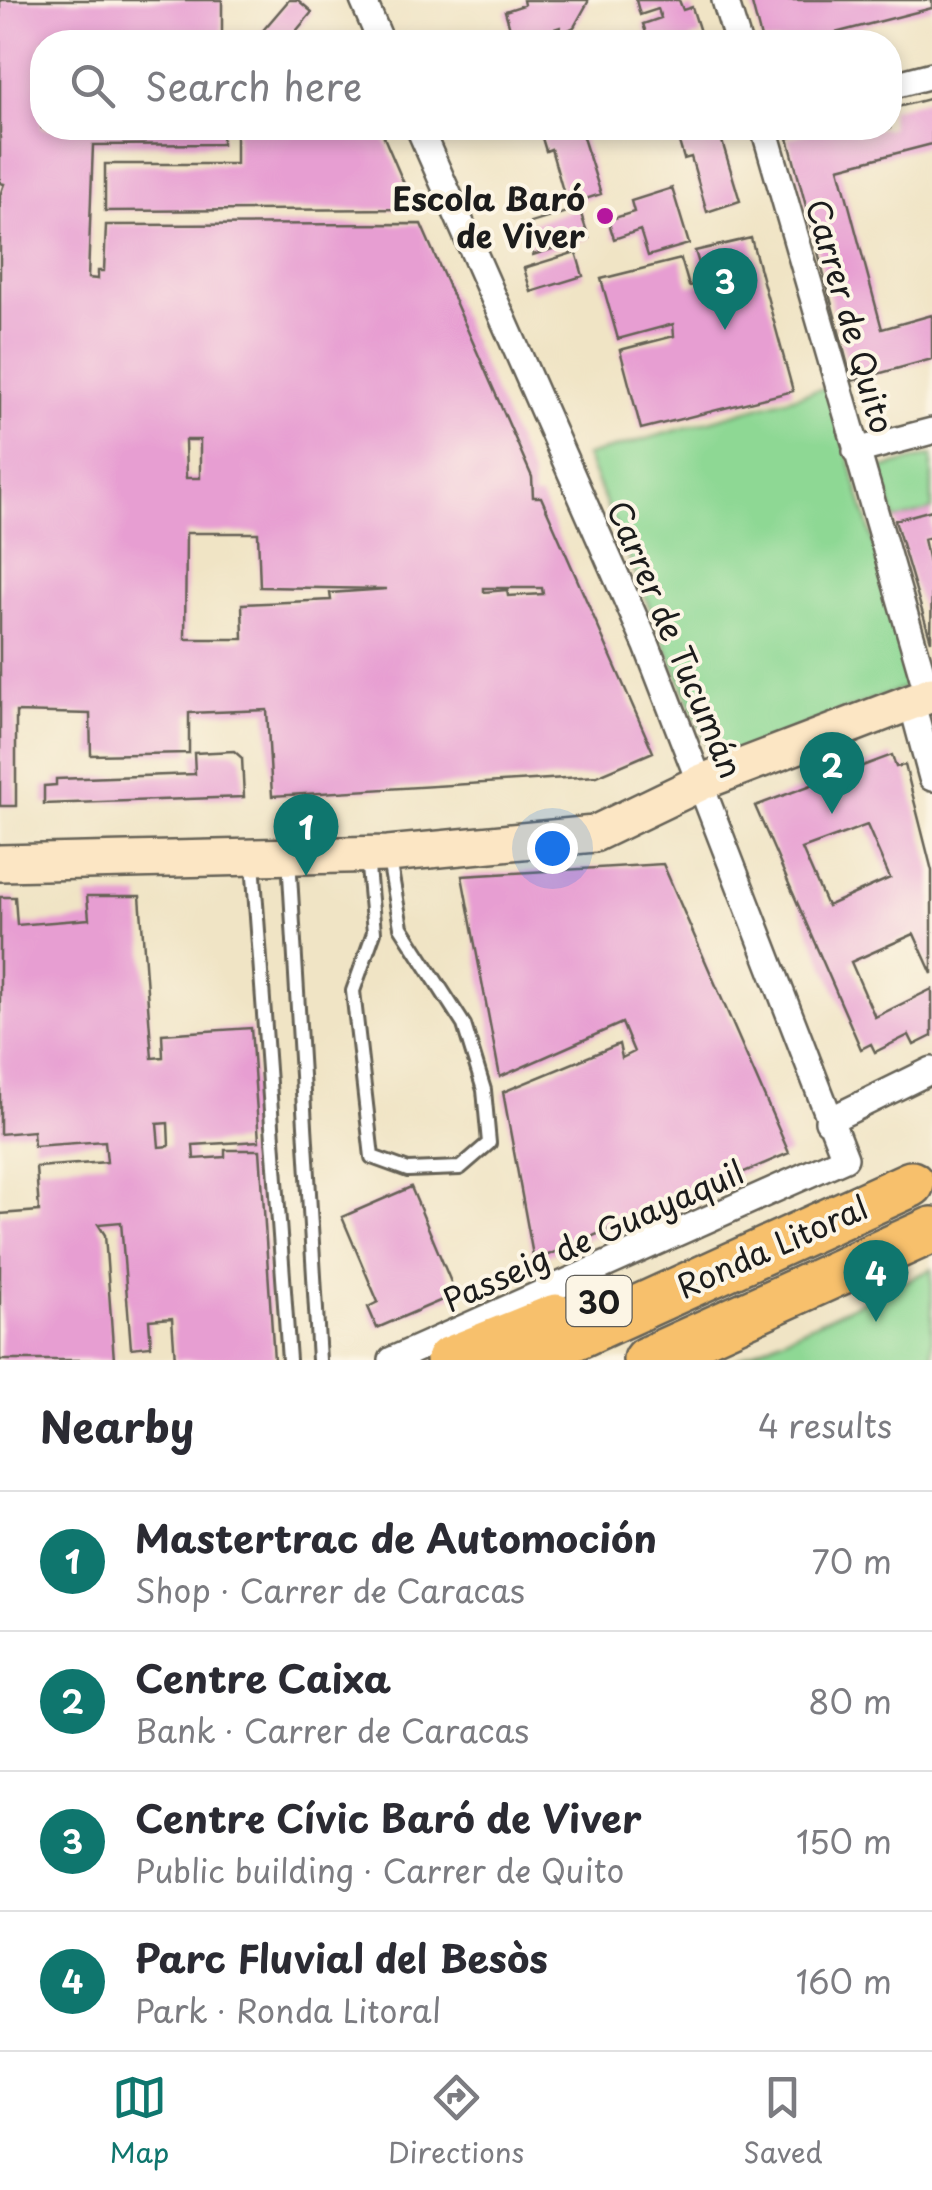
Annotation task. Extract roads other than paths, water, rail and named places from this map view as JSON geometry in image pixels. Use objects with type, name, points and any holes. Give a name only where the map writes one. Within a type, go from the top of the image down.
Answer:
[{"type":"highway","name":"Ronda Litoral","points":[[524,1360],[911,1184]]},
{"type":"highway","name":"Ronda Litoral","points":[[646,1360],[932,1230]]},
{"type":"highway","name":"30","points":[[449,1360],[628,1290],[752,1254]]},
{"type":"street","points":[[363,0],[377,30]]},
{"type":"street","points":[[726,0],[735,30]]},
{"type":"street","points":[[902,83],[932,75]]},
{"type":"street","name":"Carrer de Tucumán","points":[[424,140],[702,782],[844,1158],[820,1169]]},
{"type":"street","name":"Carrer de Quito","points":[[767,140],[924,696],[932,778]]},
{"type":"street","points":[[856,451],[932,431]]},
{"type":"street","points":[[0,863],[378,854],[594,834],[702,782],[924,696]]},
{"type":"street","points":[[828,1121],[932,1070]]},
{"type":"street","name":"Passeig de Guayaquil","points":[[392,1360],[820,1169]]},
{"type":"lane","points":[[378,854],[401,927],[464,1025],[484,1090],[489,1143],[460,1168],[408,1170],[372,1157],[354,991],[374,932],[378,854]]},
{"type":"lane","points":[[288,858],[319,1360]]},
{"type":"lane","points":[[253,859],[288,1360]]},
{"type":"lane","points":[[374,932],[401,927]]},
{"type":"place","name":"Escola Baró de Viver","points":[[605,216]]},
{"type":"place","name":"Centre Cívic Baró de Viver","points":[[725,330]]},
{"type":"place","name":"Centre Caixa","points":[[832,814]]},
{"type":"place","name":"Mastertrac de Automoción","points":[[306,876]]},
{"type":"place","name":"Parc Fluvial del Besòs","points":[[876,1322]]}]
